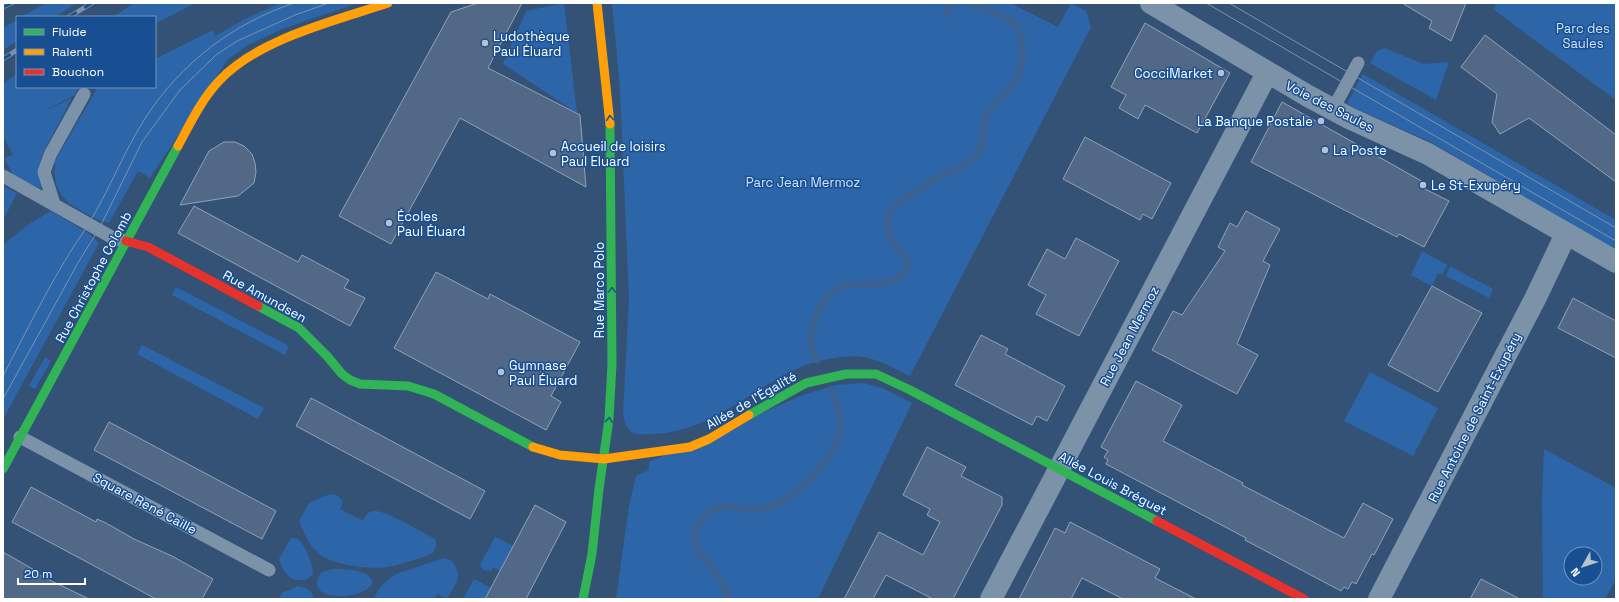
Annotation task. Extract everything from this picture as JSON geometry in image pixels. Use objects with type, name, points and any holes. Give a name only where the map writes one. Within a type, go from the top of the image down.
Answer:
[{"type":"street","name":"Rue Christophe Colomb","points":[[3,469],[204,98],[215,84],[230,70],[256,53],[307,31],[388,3]]},
{"type":"street","name":"Rue Marco Polo","points":[[583,599],[592,554],[609,419],[612,364],[611,133],[597,3]]},
{"type":"street","name":"Voie des Saules","points":[[1151,3],[1234,51],[1267,73],[1349,118],[1428,154],[1616,262]]},
{"type":"street","name":"Rue Jean Mermoz","points":[[991,599],[1267,73]]},
{"type":"street","name":"Rue Antoine de Saint-Exupéry","points":[[1379,599],[1536,297],[1566,234]]},
{"type":"street","name":"Rue Amundsen","points":[[126,241],[148,247],[299,328],[327,356],[342,374],[350,380],[360,384],[408,386],[434,394],[537,449],[560,455],[604,458]]},
{"type":"street","name":"Allée de l'Égalité","points":[[604,458],[690,447],[709,439],[779,397],[806,383],[839,375],[876,374],[910,390]]},
{"type":"street","name":"Allée Louis Bréguet","points":[[910,390],[1304,599]]},
{"type":"lane","points":[[1333,109],[1358,62]]},
{"type":"lane","points":[[54,204],[44,172],[50,155],[84,94]]},
{"type":"lane","points":[[3,176],[115,239],[126,241]]},
{"type":"lane","name":"Square René Caille","points":[[20,437],[269,570]]},
{"type":"green space","points":[[46,3],[77,3],[57,16],[23,16]]},
{"type":"green space","points":[[134,3],[195,3],[156,23],[156,16],[114,16]]},
{"type":"green space","points":[[280,3],[358,3],[282,29],[248,45],[228,59],[150,178],[138,171],[109,223],[86,214],[64,198],[55,179],[55,161],[97,88],[156,88],[156,58],[213,30],[215,36],[245,19]]},
{"type":"green space","points":[[564,3],[577,113],[503,64],[526,11]]},
{"type":"green space","name":"Parc Jean Mermoz","points":[[612,3],[1010,3],[1058,27],[1071,3],[1086,11],[1091,27],[910,376],[869,358],[849,356],[835,358],[805,365],[792,371],[705,421],[672,432],[637,434],[627,427],[623,415],[629,299],[620,89]]},
{"type":"green space","name":"Parc des Saules","points":[[1496,3],[1616,3],[1616,100],[1494,10]]},
{"type":"green space","points":[[16,21],[16,42],[3,50],[3,28]]},
{"type":"green space","points":[[1384,48],[1424,64],[1449,62],[1436,100],[1370,63],[1377,51]]},
{"type":"green space","points":[[1363,74],[1616,220],[1616,250],[1429,141],[1354,108],[1347,103]]},
{"type":"green space","points":[[16,75],[16,88],[78,88],[75,95],[38,114],[72,98],[41,157],[39,170],[42,187],[39,188],[14,176],[4,158],[13,155],[3,136],[3,84]]},
{"type":"green space","points":[[3,186],[17,193],[3,220]]},
{"type":"green space","points":[[51,211],[90,234],[99,243],[3,419],[3,245],[29,224]]},
{"type":"green space","points":[[1422,251],[1447,265],[1442,275],[1438,273],[1432,286],[1411,275]]},
{"type":"green space","points":[[1450,266],[1493,289],[1489,298],[1446,276]]},
{"type":"green space","points":[[176,287],[289,346],[285,355],[172,295]]},
{"type":"green space","points":[[142,345],[264,408],[258,419],[137,354]]},
{"type":"green space","points":[[45,357],[51,361],[35,389],[29,386]]},
{"type":"green space","points":[[1370,372],[1438,408],[1413,456],[1344,421]]},
{"type":"green space","points":[[864,383],[882,388],[912,403],[818,599],[616,599],[629,506],[636,476],[649,470],[649,462],[803,395],[836,385]]},
{"type":"green space","points":[[1544,449],[1616,488],[1616,579],[1605,599],[1543,599],[1542,498]]},
{"type":"green space","points":[[334,494],[343,502],[340,509],[363,521],[369,512],[379,511],[395,517],[435,539],[436,544],[434,552],[411,561],[379,568],[351,566],[332,561],[324,557],[312,546],[299,521],[309,503],[324,496]]},
{"type":"green space","points":[[495,537],[513,546],[500,571],[493,567],[491,571],[486,571],[482,569],[480,565]]},
{"type":"green space","points":[[291,538],[300,541],[312,565],[313,574],[307,579],[296,580],[288,576],[279,559]]},
{"type":"green space","points":[[444,558],[452,561],[458,572],[456,584],[447,599],[437,594],[435,599],[374,599],[383,585],[396,574]]},
{"type":"green space","points":[[333,569],[362,572],[371,578],[373,583],[367,589],[358,594],[335,596],[325,594],[319,589],[317,582],[322,572]]},
{"type":"green space","points":[[474,579],[491,588],[485,599],[463,599]]},
{"type":"green space","points":[[298,586],[310,591],[314,599],[279,599],[282,593]]},
{"type":"building","points":[[478,3],[522,3],[488,68],[580,115],[586,187],[460,118],[391,244],[339,216],[451,12]]},
{"type":"building","points":[[1402,3],[1466,3],[1451,41],[1429,28],[1432,21]]},
{"type":"building","points":[[1145,23],[1230,73],[1197,133],[1145,105],[1138,119],[1119,108],[1126,95],[1111,87]]},
{"type":"building","points":[[1485,35],[1616,135],[1616,182],[1529,118],[1500,134],[1492,122],[1497,94],[1461,67]]},
{"type":"building","points":[[1282,102],[1425,183],[1423,188],[1449,201],[1424,247],[1399,234],[1397,237],[1251,162]]},
{"type":"building","points":[[1085,137],[1171,183],[1152,219],[1143,214],[1140,220],[1063,179]]},
{"type":"building","points":[[224,142],[235,142],[244,146],[252,154],[256,172],[254,183],[238,196],[180,205],[209,151]]},
{"type":"building","points":[[194,206],[298,262],[302,255],[349,280],[344,288],[365,298],[350,326],[178,233]]},
{"type":"building","points":[[1246,211],[1280,229],[1263,261],[1270,265],[1237,344],[1258,355],[1237,394],[1152,350],[1173,311],[1182,315],[1225,251],[1218,247],[1230,223],[1237,227]]},
{"type":"building","points":[[1076,238],[1119,261],[1079,336],[1036,314],[1046,295],[1028,285],[1047,249],[1065,259]]},
{"type":"building","name":"Gymnase Paul Éluard","points":[[436,272],[488,299],[490,294],[580,342],[551,396],[561,402],[546,430],[394,348]]},
{"type":"building","points":[[1432,286],[1482,313],[1438,392],[1388,365]]},
{"type":"building","points":[[1573,298],[1616,321],[1616,358],[1558,328]]},
{"type":"building","points":[[981,335],[1008,349],[1005,354],[1065,386],[1047,421],[1037,416],[1032,425],[955,385]]},
{"type":"building","points":[[1136,381],[1182,405],[1163,441],[1243,483],[1242,485],[1344,538],[1363,503],[1393,519],[1374,555],[1372,554],[1356,584],[1352,582],[1348,589],[1344,587],[1341,591],[1245,540],[1246,538],[1106,464],[1108,460],[1104,457],[1108,451],[1101,447]]},
{"type":"building","points":[[311,398],[485,491],[470,519],[296,426]]},
{"type":"building","points":[[109,422],[276,511],[262,539],[94,450]]},
{"type":"building","points":[[927,447],[966,467],[961,476],[1002,497],[1002,505],[953,599],[933,599],[886,575],[873,599],[844,599],[879,532],[923,555],[940,522],[927,515],[930,509],[903,495]]},
{"type":"building","points":[[31,487],[96,522],[97,519],[106,523],[134,539],[172,556],[213,579],[202,599],[156,599],[12,522]]},
{"type":"building","points":[[535,505],[566,522],[526,599],[485,599]]},
{"type":"building","points":[[1070,522],[1160,569],[1155,578],[1196,599],[1123,599],[1082,578],[1071,599],[1019,599],[1055,528],[1065,533]]},
{"type":"building","points":[[3,552],[38,572],[37,574],[89,599],[3,599]]},
{"type":"building","points":[[1481,579],[1520,599],[1470,599]]},
{"type":"waterway","points":[[945,15],[953,3]]},
{"type":"waterway","points":[[817,360],[812,348],[811,333],[819,309],[824,301],[831,292],[838,288],[853,285],[891,282],[906,271],[908,262],[888,235],[888,217],[895,205],[912,193],[966,164],[979,154],[985,116],[1011,87],[1019,75],[1022,63],[1022,43],[1017,25],[999,14],[970,3]]},
{"type":"waterway","points":[[725,599],[727,596],[723,584],[695,544],[694,534],[700,520],[716,508],[727,507],[750,510],[761,509],[783,500],[803,486],[820,468],[840,435],[840,418],[832,391]]},
{"type":"tram line","points":[[3,376],[55,277],[86,229],[138,130],[160,97],[192,62],[211,47],[250,22],[272,11],[294,3]]},
{"type":"tram line","points":[[3,399],[79,261],[99,229],[142,142],[180,90],[216,55],[237,41],[295,15],[329,3]]},
{"type":"tram line","points":[[1206,3],[1616,241]]},
{"type":"tram line","points":[[1229,3],[1616,228]]},
{"type":"railway","points":[[3,7],[12,3]]},
{"type":"railway","points":[[71,16],[92,3]]},
{"type":"railway","points":[[3,59],[16,51]]},
{"type":"traffic: fast","points":[[583,599],[592,554],[609,419],[612,364],[610,124]]},
{"type":"traffic: fast","points":[[3,469],[178,146]]},
{"type":"traffic: fast","points":[[258,306],[299,328],[327,356],[342,374],[350,380],[360,384],[408,386],[434,394],[533,447]]},
{"type":"traffic: fast","points":[[749,415],[806,383],[846,374],[876,374],[910,390],[1157,521]]},
{"type":"traffic: slow","points":[[178,146],[196,112],[207,96],[219,81],[235,66],[254,54],[298,33],[388,3]]},
{"type":"traffic: slow","points":[[597,3],[610,124]]},
{"type":"traffic: slow","points":[[533,447],[560,455],[604,459],[690,447],[709,439],[749,415]]},
{"type":"traffic: jam","points":[[126,241],[148,247],[258,306]]},
{"type":"traffic: jam","points":[[1157,521],[1304,599]]},
{"type":"place","name":"Ludothèque Paul Éluard","points":[[485,43]]},
{"type":"place","name":"CocciMarket","points":[[1221,73]]},
{"type":"place","name":"La Banque Postale","points":[[1321,121]]},
{"type":"place","name":"La Poste","points":[[1325,150]]},
{"type":"place","name":"Accueil de loisirs Paul Eluard","points":[[553,153]]},
{"type":"place","name":"Le St-Exupéry","points":[[1423,185]]},
{"type":"place","name":"Écoles Paul Éluard","points":[[389,223]]},
{"type":"place","name":"Gymnase Paul Éluard","points":[[501,372]]}]
